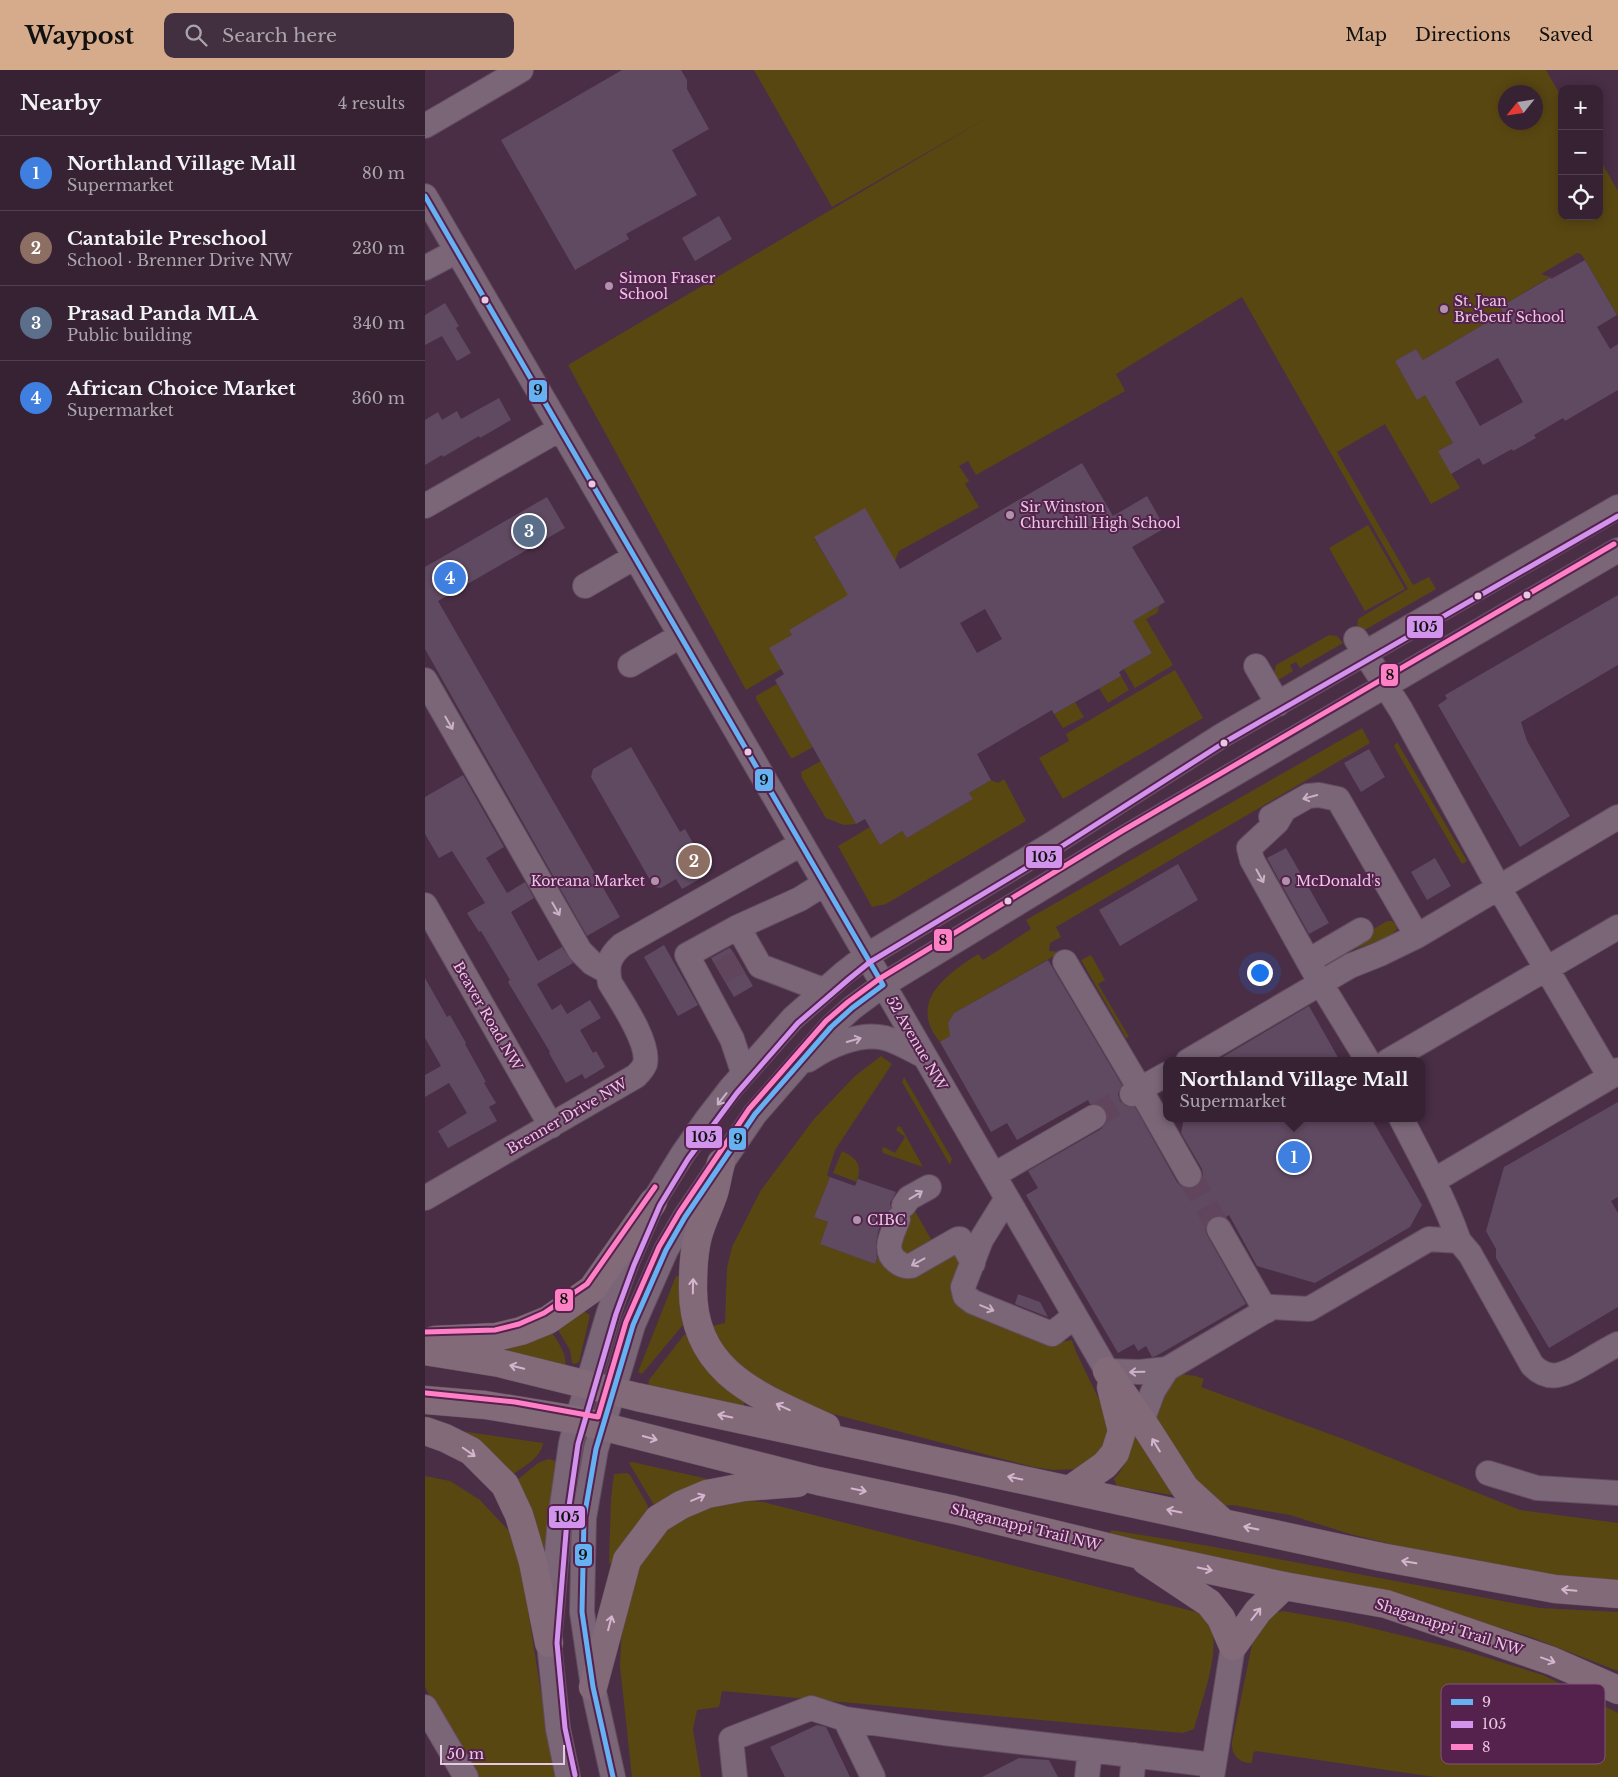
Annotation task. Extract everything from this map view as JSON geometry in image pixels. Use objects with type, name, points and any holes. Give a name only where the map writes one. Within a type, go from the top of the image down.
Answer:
[{"type":"main road","points":[[721,1163],[714,1192],[697,1237],[693,1272],[693,1304],[698,1326],[714,1358],[727,1374],[749,1390],[875,1449]]},
{"type":"main road","points":[[425,1340],[496,1337],[521,1331],[548,1320],[592,1289],[653,1202]]},
{"type":"main road","points":[[425,1351],[499,1363],[613,1391],[875,1449],[1221,1521],[1381,1557],[1555,1589],[1618,1594]]},
{"type":"main road","points":[[1071,1489],[1105,1465],[1115,1454],[1122,1431],[1107,1371]]},
{"type":"main road","points":[[1107,1371],[1185,1488],[1221,1521]]},
{"type":"main road","name":"Shaganappi Trail NW","points":[[425,1400],[485,1405],[577,1420],[818,1481],[955,1510],[1136,1554],[1284,1586],[1386,1604],[1552,1661],[1604,1684]]},
{"type":"main road","points":[[425,1431],[445,1438],[471,1451],[505,1485],[519,1515],[533,1562],[549,1643]]},
{"type":"main road","points":[[593,1687],[627,1560],[658,1519],[681,1505],[707,1494],[745,1487],[818,1481]]},
{"type":"main road","points":[[1136,1554],[1209,1603],[1221,1618],[1233,1646]]},
{"type":"main road","points":[[1233,1646],[1258,1611],[1284,1586]]},
{"type":"main road","name":"Shaganappi Trail NW","points":[[1605,1684],[1618,1690]]},
{"type":"street","points":[[425,126],[521,70]]},
{"type":"street","name":"52 Avenue NW","points":[[425,196],[1107,1371]]},
{"type":"street","points":[[425,268],[457,250]]},
{"type":"street","points":[[425,506],[560,429]]},
{"type":"street","points":[[568,1777],[558,1729],[549,1643],[560,1519],[571,1443],[609,1312],[627,1262],[653,1202],[707,1119],[743,1072],[793,1018],[823,990],[866,956],[1052,844],[1221,736],[1278,704],[1360,647],[1618,506]]},
{"type":"street","points":[[613,1777],[593,1687],[583,1612],[583,1518],[596,1448],[633,1325],[666,1250],[685,1217],[755,1114],[831,1026],[883,985],[1126,837],[1618,550]]},
{"type":"street","points":[[585,586],[635,557]]},
{"type":"street","points":[[630,665],[680,636]]},
{"type":"street","points":[[1360,647],[1405,717],[1499,888],[1547,970],[1614,1074],[1433,1181]]},
{"type":"street","points":[[1256,666],[1278,704]]},
{"type":"street","points":[[425,680],[580,951],[592,963],[608,972],[609,961],[613,952],[622,945],[801,844]]},
{"type":"street","points":[[1366,1057],[1257,872],[1249,848],[1249,837],[1255,826],[1313,794],[1338,799],[1417,936]]},
{"type":"street","points":[[1196,1057],[1350,966],[1417,936],[1618,817]]},
{"type":"street","points":[[823,990],[760,966],[728,968],[687,955],[737,927],[801,900],[824,884]]},
{"type":"street","name":"Beaver Road NW","points":[[425,906],[551,1126]]},
{"type":"street","points":[[737,927],[728,968],[732,1039],[743,1072]]},
{"type":"street","points":[[1395,1057],[1618,928]]},
{"type":"street","points":[[1308,961],[1361,930]]},
{"type":"street","points":[[1065,962],[1136,1092],[1189,1175]]},
{"type":"street","name":"Brenner Drive NW","points":[[425,1198],[636,1076],[642,1070],[646,1055],[642,1039],[610,983],[608,972]]},
{"type":"street","points":[[795,1068],[823,1050],[865,1037],[886,1038],[924,1056]]},
{"type":"street","points":[[1136,1092],[1163,1076]]},
{"type":"street","points":[[994,1175],[1094,1117]]},
{"type":"street","points":[[1403,1122],[1447,1210],[1459,1241],[1470,1254],[1527,1356],[1538,1372],[1547,1375],[1565,1374],[1618,1344]]},
{"type":"street","points":[[929,1187],[909,1198],[901,1212],[889,1243],[889,1249],[893,1258],[905,1266],[914,1265],[959,1239],[970,1269]]},
{"type":"street","points":[[1007,1198],[981,1240],[963,1287],[963,1292],[968,1300],[1048,1333],[1056,1333],[1074,1314]]},
{"type":"street","points":[[1219,1229],[1266,1311]]},
{"type":"street","points":[[1107,1371],[1140,1372],[1167,1368],[1273,1307],[1309,1309],[1429,1240],[1459,1241]]},
{"type":"street","points":[[1142,1421],[1153,1391],[1167,1368]]},
{"type":"street","points":[[1488,1473],[1537,1488],[1618,1493]]},
{"type":"street","points":[[735,1777],[731,1739],[811,1708],[845,1719],[1090,1750],[1133,1766],[1213,1771],[1233,1646]]},
{"type":"street","points":[[425,1707],[466,1777]]},
{"type":"street","points":[[845,1719],[873,1777]]},
{"type":"street","points":[[1087,1777],[1090,1750]]},
{"type":"shaded area","points":[[754,70],[1546,70],[1558,91],[1558,220],[1603,220],[1603,165],[1618,191],[1618,316],[1585,260],[1581,254],[1577,253],[1541,274],[1550,277],[1500,307],[1503,313],[1423,360],[1416,349],[1395,361],[1417,399],[1425,395],[1453,443],[1438,451],[1460,488],[1431,504],[1385,424],[1337,452],[1413,585],[1429,577],[1436,589],[1363,631],[1357,627],[1358,619],[1408,589],[1242,297],[1116,374],[1125,391],[976,475],[968,461],[959,466],[969,481],[965,484],[979,507],[899,551],[895,561],[814,538],[844,588],[867,575],[856,591],[789,630],[792,635],[781,669],[746,690],[568,365],[992,115],[832,207]]},
{"type":"shaded area","points":[[1368,525],[1405,589],[1365,611],[1329,548]]},
{"type":"shaded area","points":[[1160,605],[1157,613],[1146,619],[1173,665],[1135,688],[1124,669],[1152,653],[1133,621]]},
{"type":"shaded area","points":[[1329,635],[1337,636],[1343,643],[1300,668],[1296,662],[1290,665],[1293,671],[1275,680],[1276,665]]},
{"type":"shaded area","points":[[1175,670],[1203,718],[1063,799],[1039,758],[1069,741],[1066,734]]},
{"type":"shaded area","points":[[1121,676],[1129,690],[1108,703],[1099,688]]},
{"type":"shaded area","points":[[777,684],[813,747],[793,758],[791,758],[756,699],[756,696]]},
{"type":"shaded area","points":[[1075,702],[1084,717],[1063,728],[1054,714]]},
{"type":"shaded area","points":[[1362,728],[1370,743],[1056,927],[1061,937],[1050,943],[1049,951],[1061,952],[954,1013],[948,1023],[951,1036],[940,1042],[931,1028],[928,1014],[929,1002],[943,981],[954,971],[978,954],[983,960],[1031,929],[1026,920]]},
{"type":"shaded area","points":[[1397,742],[1467,861],[1462,864],[1395,748],[1394,746]]},
{"type":"shaded area","points":[[821,761],[856,824],[844,825],[826,818],[802,778],[801,772]]},
{"type":"shaded area","points":[[1004,779],[1026,821],[886,904],[872,907],[838,846],[870,827],[880,845],[902,831],[907,838],[973,799],[969,793],[991,780],[998,783]]},
{"type":"shaded area","points":[[1387,921],[1392,921],[1397,929],[1387,937],[1350,951],[1325,965],[1337,951]]},
{"type":"shaded area","points":[[1091,955],[1105,980],[1098,984],[1129,1037],[1126,1038],[1081,960]]},
{"type":"shaded area","points":[[881,1056],[892,1064],[835,1150],[827,1175],[830,1177],[814,1217],[828,1222],[820,1244],[875,1264],[884,1241],[886,1260],[953,1251],[965,1261],[957,1294],[1050,1341],[1072,1340],[1111,1427],[1106,1454],[1076,1469],[1054,1470],[1033,1467],[822,1411],[743,1376],[708,1327],[725,1323],[727,1268],[732,1247],[761,1190],[814,1119],[855,1076]]},
{"type":"shaded area","points":[[904,1077],[952,1159],[950,1165],[902,1082]]},
{"type":"shaded area","points":[[898,1126],[901,1127],[923,1167],[883,1153],[882,1149],[884,1147],[895,1153],[905,1137],[896,1130]]},
{"type":"shaded area","points":[[842,1151],[852,1157],[859,1166],[857,1182],[833,1173]]},
{"type":"shaded area","points":[[911,1204],[936,1248],[899,1258],[903,1221],[907,1222],[912,1209]]},
{"type":"shaded area","points":[[676,1276],[683,1278],[687,1325],[682,1326],[642,1374],[638,1372]]},
{"type":"shaded area","points":[[583,1311],[590,1315],[579,1362],[575,1364],[572,1363],[570,1350],[557,1328]]},
{"type":"shaded area","points":[[551,1331],[564,1354],[565,1370],[480,1349]]},
{"type":"shaded area","points":[[690,1334],[745,1401],[742,1409],[648,1387],[649,1380],[684,1335]]},
{"type":"shaded area","points":[[1180,1374],[1204,1379],[1201,1387],[1346,1440],[1520,1510],[1618,1523],[1618,1581],[1542,1575],[1443,1557],[1350,1534],[1290,1515],[1232,1505],[1223,1506],[1202,1490],[1158,1431],[1155,1410],[1172,1380]]},
{"type":"shaded area","points":[[1135,1430],[1174,1492],[1172,1495],[1117,1486],[1114,1479],[1125,1462]]},
{"type":"shaded area","points":[[461,1431],[543,1443],[535,1458],[512,1475]]},
{"type":"shaded area","points":[[548,1459],[556,1461],[545,1547],[538,1547],[516,1481],[538,1463]]},
{"type":"shaded area","points":[[632,1462],[708,1479],[708,1487],[656,1508],[629,1463]]},
{"type":"shaded area","points":[[627,1473],[647,1504],[649,1512],[617,1565],[609,1563],[611,1498],[614,1474]]},
{"type":"shaded area","points":[[425,1476],[450,1481],[480,1500],[509,1531],[521,1565],[545,1719],[557,1777],[476,1777],[425,1687]]},
{"type":"shaded area","points":[[735,1500],[763,1502],[1196,1612],[1210,1625],[1214,1648],[1209,1676],[1194,1729],[1183,1733],[722,1691],[719,1707],[697,1710],[693,1730],[701,1777],[632,1777],[620,1666],[623,1603],[637,1567],[670,1524],[698,1507]]},
{"type":"shaded area","points":[[1111,1530],[1209,1546],[1540,1608],[1618,1612],[1618,1671],[1528,1636],[1456,1615],[1109,1537]]},
{"type":"shaded area","points":[[1283,1611],[1351,1623],[1465,1651],[1543,1675],[1561,1684],[1441,1684],[1441,1764],[1605,1764],[1605,1706],[1618,1713],[1618,1777],[1435,1777],[1256,1751],[1253,1753],[1252,1763],[1243,1762],[1234,1754],[1232,1742],[1253,1640],[1271,1614]]},
{"type":"building","points":[[622,70],[681,70],[687,80],[687,89],[709,129],[672,150],[697,195],[626,234],[629,239],[575,270],[501,140]]},
{"type":"building","points":[[719,216],[732,239],[695,261],[682,238]]},
{"type":"building","points":[[1585,260],[1617,315],[1597,327],[1610,349],[1618,344],[1618,390],[1565,421],[1563,418],[1534,435],[1536,438],[1513,451],[1512,449],[1483,465],[1479,458],[1451,474],[1438,451],[1453,443],[1425,395],[1417,400],[1395,361],[1416,349],[1423,360],[1503,313],[1500,307],[1551,277],[1551,279]],"holes":[[[1498,358],[1523,402],[1480,426],[1455,382]]]},
{"type":"building","points":[[445,303],[459,326],[456,328],[471,353],[457,361],[442,336],[425,345],[425,315]]},
{"type":"building","points":[[499,398],[511,420],[480,438],[479,436],[425,465],[425,420],[438,412],[442,420],[457,411],[461,419]]},
{"type":"building","points":[[1082,463],[1113,516],[1147,496],[1165,528],[1132,547],[1165,602],[1133,621],[1152,653],[1119,672],[1121,676],[1054,714],[1052,710],[977,754],[991,780],[969,793],[973,799],[907,838],[902,831],[880,845],[865,819],[856,824],[775,680],[784,674],[769,648],[792,635],[789,630],[848,595],[814,537],[865,508],[900,569]],"holes":[[[985,609],[1002,639],[977,653],[960,623]]]},
{"type":"building","points":[[547,497],[565,528],[438,601],[620,917],[587,936],[425,649],[425,567]]},
{"type":"building","points":[[1618,595],[1618,665],[1521,722],[1527,741],[1570,816],[1520,847],[1438,705],[1447,699],[1445,695]]},
{"type":"building","points":[[631,747],[680,832],[685,829],[709,871],[704,874],[705,876],[682,889],[676,879],[661,888],[654,887],[591,777],[593,769]]},
{"type":"building","points":[[1369,749],[1385,777],[1361,792],[1344,763]]},
{"type":"building","points":[[463,775],[504,847],[486,858],[507,893],[525,882],[534,898],[511,912],[538,961],[562,947],[573,963],[537,984],[552,1010],[561,1004],[567,1014],[590,1000],[601,1018],[580,1030],[593,1053],[596,1051],[605,1067],[585,1079],[582,1074],[566,1083],[550,1052],[508,982],[510,980],[481,931],[479,932],[467,913],[485,903],[452,851],[439,858],[425,834],[425,797]]},
{"type":"building","name":"McDonald's","points":[[1286,848],[1329,923],[1309,934],[1267,858]]},
{"type":"building","points":[[1435,858],[1451,886],[1427,900],[1411,872]]},
{"type":"building","points":[[1178,864],[1198,900],[1120,946],[1099,910]]},
{"type":"building","points":[[664,945],[698,1005],[678,1016],[644,957]]},
{"type":"building","points":[[729,948],[753,986],[734,997],[711,958]]},
{"type":"building","points":[[1048,960],[1122,1085],[1118,1094],[1120,1101],[1126,1106],[1135,1107],[1177,1182],[1182,1187],[1188,1189],[1195,1187],[1201,1182],[1203,1176],[1202,1169],[1181,1133],[1183,1122],[1373,1122],[1422,1205],[1410,1227],[1315,1283],[1257,1266],[1229,1215],[1226,1217],[1220,1215],[1213,1217],[1205,1228],[1207,1235],[1246,1304],[1156,1356],[1152,1357],[1146,1346],[1138,1351],[1134,1344],[1118,1353],[1026,1195],[1038,1188],[1028,1171],[1101,1129],[1106,1123],[1108,1116],[1106,1111],[1100,1105],[1090,1104],[1088,1100],[1017,1140],[1007,1123],[991,1132],[940,1042],[950,1036],[948,1023],[954,1013]]},
{"type":"building","points":[[425,978],[447,1017],[450,1015],[466,1043],[486,1082],[484,1083],[496,1103],[489,1107],[497,1121],[448,1148],[438,1131],[467,1113],[449,1083],[425,1097],[425,1075],[441,1066],[425,1038]]},
{"type":"building","points":[[1309,1006],[1338,1057],[1223,1057]]},
{"type":"building","points":[[1618,1102],[1618,1197],[1611,1201],[1618,1213],[1618,1307],[1549,1348],[1496,1258],[1496,1249],[1486,1231],[1504,1167]]},
{"type":"building","name":"CIBC","points":[[830,1177],[855,1186],[858,1179],[896,1192],[890,1203],[891,1208],[885,1214],[878,1232],[875,1264],[820,1244],[828,1222],[814,1217]]},
{"type":"building","points":[[1018,1294],[1040,1302],[1048,1317],[1015,1304]]},
{"type":"building","points":[[817,1725],[826,1727],[850,1777],[785,1777],[770,1747]]},
{"type":"building","points":[[1019,1758],[1049,1760],[1058,1777],[982,1777]]},
{"type":"tunnel","points":[[720,973],[739,962]]},
{"type":"tunnel","points":[[1094,1117],[1132,1094]]},
{"type":"tunnel","points":[[1189,1175],[1219,1229]]},
{"type":"transit line","name":"9","points":[[425,196],[883,985],[852,1008],[831,1027],[755,1114],[685,1217],[666,1250],[633,1325],[596,1449],[584,1518],[582,1612],[593,1687],[613,1777]]},
{"type":"transit line","name":"105","points":[[575,1775],[565,1728],[557,1643],[567,1520],[578,1444],[616,1314],[634,1265],[660,1205],[688,1159],[737,1093],[798,1023],[870,962],[1056,850],[1225,742],[1618,516]]},
{"type":"transit line","name":"8","points":[[426,1393],[515,1402],[598,1417],[626,1322],[659,1247],[679,1213],[749,1109],[826,1021],[848,1002],[879,979],[1122,831],[1614,544]]},
{"type":"transit line","name":"8","points":[[425,1332],[495,1330],[519,1324],[544,1313],[587,1284],[655,1187]]},
{"type":"place","name":"Simon Fraser School","points":[[609,286]]},
{"type":"place","name":"St. Jean Brebeuf School","points":[[1444,309]]},
{"type":"place","name":"Sir Winston Churchill High School","points":[[1010,515]]},
{"type":"place","name":"Prasad Panda MLA","points":[[529,531]]},
{"type":"place","name":"African Choice Market","points":[[450,578]]},
{"type":"place","name":"Cantabile Preschool","points":[[694,861]]},
{"type":"place","name":"Koreana Market","points":[[655,881]]},
{"type":"place","name":"McDonald's","points":[[1286,881]]},
{"type":"place","name":"Northland Village Mall","points":[[1294,1157]]},
{"type":"place","name":"CIBC","points":[[857,1220]]}]
